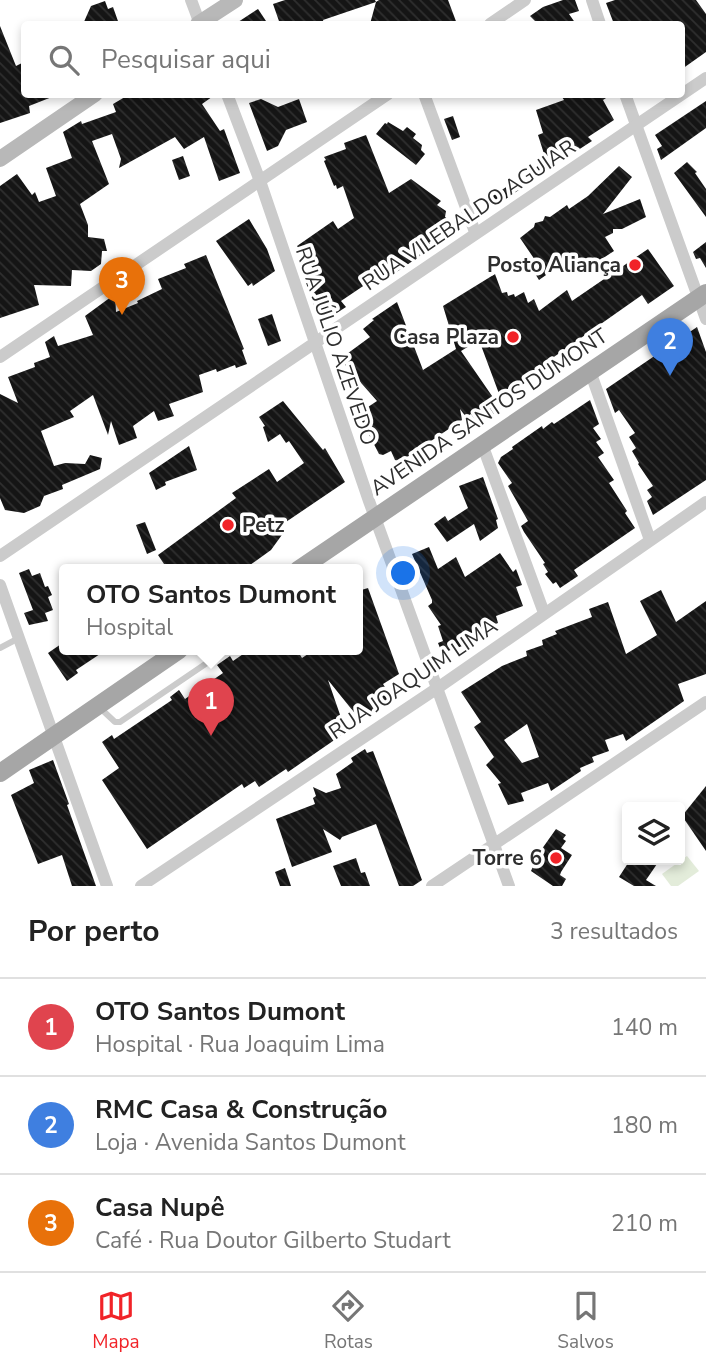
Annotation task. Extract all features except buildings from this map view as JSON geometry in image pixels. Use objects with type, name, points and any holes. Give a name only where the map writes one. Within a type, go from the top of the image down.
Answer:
[{"type":"main road","name":"AVENIDA SANTOS DUMONT","points":[[307,564],[702,295]]},
{"type":"main road","points":[[0,773],[172,655]]},
{"type":"street","points":[[191,0],[198,21]]},
{"type":"street","points":[[203,21],[234,0]]},
{"type":"street","points":[[494,21],[525,0]]},
{"type":"street","points":[[592,0],[599,21]]},
{"type":"street","name":"RUA VILEBALDO AGUIAR","points":[[685,92],[706,78]]},
{"type":"street","points":[[0,159],[89,98]]},
{"type":"street","name":"RUA JÚLIO AZEVEDO","points":[[229,98],[509,886]]},
{"type":"street","points":[[0,357],[382,98]]},
{"type":"street","points":[[425,98],[475,232]]},
{"type":"street","points":[[626,98],[702,295],[706,319]]},
{"type":"street","name":"RUA VILEBALDO AGUIAR","points":[[0,556],[676,98]]},
{"type":"street","points":[[590,371],[650,540]]},
{"type":"street","points":[[482,444],[544,613]]},
{"type":"street","name":"RUA JOAQUIM LIMA","points":[[141,886],[439,687],[706,502]]},
{"type":"street","points":[[0,585],[107,886]]},
{"type":"street","points":[[432,886],[706,702]]},
{"type":"lane","points":[[0,648],[17,639]]},
{"type":"lane","points":[[98,706],[115,722],[120,722],[219,655]]},
{"type":"green space","points":[[687,856],[699,871],[678,886],[671,886],[662,874],[674,865],[685,865]]},
{"type":"place","name":"Posto Aliança","points":[[635,265]]},
{"type":"place","name":"Casa Nupê","points":[[122,315]]},
{"type":"place","name":"Casa Plaza","points":[[513,337]]},
{"type":"place","name":"RMC Casa & Construção","points":[[670,376]]},
{"type":"place","name":"Petz","points":[[228,525]]},
{"type":"place","name":"OTO Santos Dumont","points":[[211,736]]},
{"type":"place","name":"Torre 6","points":[[556,858]]}]
